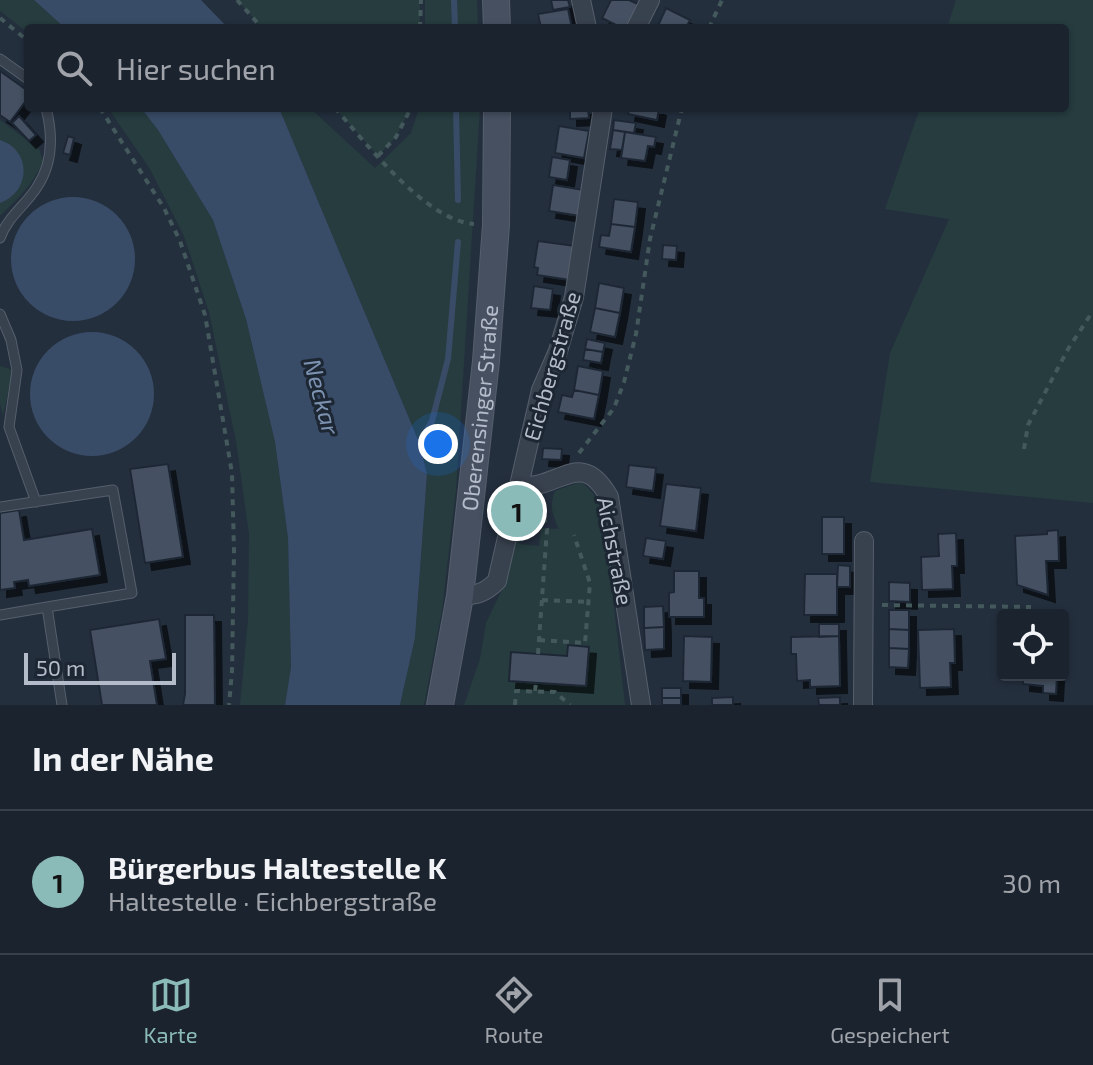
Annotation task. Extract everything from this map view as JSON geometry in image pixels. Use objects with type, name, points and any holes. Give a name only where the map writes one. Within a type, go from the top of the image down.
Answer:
[{"type":"street","points":[[496,0],[497,24]]},
{"type":"street","points":[[581,0],[586,24]]},
{"type":"street","points":[[638,24],[650,0]]},
{"type":"street","name":"Oberensinger Straße","points":[[440,705],[460,596],[477,456],[492,298],[497,112]]},
{"type":"street","name":"Eichbergstraße","points":[[460,596],[487,591],[497,581],[528,486],[541,390],[558,351],[574,297],[602,112]]},
{"type":"street","name":"Aichstraße","points":[[568,473],[580,471],[594,477],[609,497],[641,705]]},
{"type":"street","points":[[528,486],[543,485],[568,473]]},
{"type":"street","points":[[863,705],[864,541]]},
{"type":"lane","points":[[0,59],[24,76]]},
{"type":"lane","points":[[0,238],[16,209],[37,188],[48,162],[52,132],[47,112]]},
{"type":"lane","points":[[0,314],[11,340],[17,370],[9,427],[36,502]]},
{"type":"lane","points":[[0,507],[113,490],[132,593],[0,615]]},
{"type":"lane","points":[[47,607],[62,705]]},
{"type":"path","points":[[237,0],[258,24]]},
{"type":"path","points":[[420,24],[421,0]]},
{"type":"path","points":[[711,24],[722,0]]},
{"type":"path","points":[[0,18],[24,38]]},
{"type":"path","points":[[103,112],[164,208],[180,241],[205,315],[232,473],[234,566],[229,705]]},
{"type":"path","points":[[339,112],[413,193],[441,212],[465,224],[475,224]]},
{"type":"path","points":[[378,156],[396,137],[409,112]]},
{"type":"path","points":[[568,473],[578,453],[614,408],[624,382],[636,334],[650,239],[681,112]]},
{"type":"path","points":[[1024,449],[1028,425],[1068,349],[1093,311]]},
{"type":"path","points":[[528,486],[544,511],[547,529],[538,654]]},
{"type":"path","points":[[539,640],[585,643],[590,583],[574,535]]},
{"type":"path","points":[[542,600],[589,602]]},
{"type":"path","points":[[864,604],[1031,607]]},
{"type":"path","points":[[535,691],[536,683]]},
{"type":"path","points":[[515,705],[516,691],[555,692],[570,705]]},
{"type":"green space","points":[[0,0],[34,0],[61,24],[24,24],[24,30],[0,11]]},
{"type":"green space","points":[[237,0],[420,0],[420,24],[258,24]]},
{"type":"green space","points":[[425,0],[477,0],[478,24],[425,24]]},
{"type":"green space","points":[[956,0],[1093,0],[1093,503],[870,482],[890,353],[949,219],[885,209],[919,112],[1069,112],[1069,24],[948,24]]},
{"type":"green space","points":[[111,112],[144,112],[158,130],[213,220],[246,319],[275,442],[288,538],[291,667],[285,705],[240,705],[248,620],[249,534],[236,441],[209,312],[184,236],[150,169]]},
{"type":"green space","points":[[281,112],[314,112],[375,168],[411,133],[418,112],[480,112],[456,490],[442,610],[424,705],[400,705],[415,638],[427,474],[419,442]]},
{"type":"green space","points":[[339,112],[409,112],[396,137],[378,156]]},
{"type":"green space","points":[[0,120],[39,149],[43,161],[30,184],[0,216]]},
{"type":"green space","points":[[0,366],[13,370],[3,416],[0,404]]},
{"type":"green space","points":[[580,482],[593,493],[604,518],[625,705],[464,705],[480,659],[486,623],[508,577],[517,537],[526,517],[519,544],[539,546],[541,528],[559,529],[552,510],[555,491]]},
{"type":"water","points":[[34,0],[201,0],[224,24],[61,24]]},
{"type":"water","name":"Neckar","points":[[144,112],[281,112],[419,442],[427,474],[415,638],[400,705],[285,705],[291,667],[288,538],[275,442],[246,319],[213,220]]},
{"type":"water","points":[[0,140],[18,153],[24,171],[18,190],[0,203]]},
{"type":"water","points":[[73,197],[97,202],[117,215],[130,235],[135,259],[130,283],[117,303],[97,316],[73,321],[49,316],[29,303],[16,283],[11,259],[16,235],[29,215],[49,202]]},
{"type":"water","points":[[92,332],[116,337],[136,350],[149,370],[154,394],[149,418],[136,438],[116,451],[92,456],[68,451],[48,438],[35,418],[30,394],[35,370],[48,350],[68,337]]},
{"type":"building","points":[[551,0],[568,0],[570,7],[553,10]]},
{"type":"building","points":[[611,0],[629,0],[640,5],[631,24],[614,24],[602,18]]},
{"type":"building","points":[[666,8],[690,20],[688,24],[659,24]]},
{"type":"building","points":[[568,9],[571,24],[540,24],[538,14]]},
{"type":"building","points":[[0,71],[24,88],[24,103],[10,122],[0,115]]},
{"type":"building","points":[[570,112],[588,112],[589,118],[570,119]]},
{"type":"building","points":[[628,112],[658,112],[657,120]]},
{"type":"building","points":[[19,116],[36,135],[29,141],[12,123]]},
{"type":"building","points":[[614,120],[636,123],[634,133],[613,130]]},
{"type":"building","points":[[559,126],[589,131],[584,158],[555,153]]},
{"type":"building","points":[[613,130],[625,132],[622,150],[610,149]]},
{"type":"building","points":[[625,132],[656,137],[654,147],[648,146],[645,161],[621,158]]},
{"type":"building","points":[[68,136],[74,138],[70,155],[63,153]]},
{"type":"building","points":[[552,157],[570,160],[567,180],[549,177]]},
{"type":"building","points":[[553,185],[584,190],[580,216],[549,211]]},
{"type":"building","points":[[614,199],[638,202],[635,227],[611,224]]},
{"type":"building","points":[[611,224],[635,227],[631,252],[599,247],[601,235],[609,236]]},
{"type":"building","points":[[538,241],[575,246],[570,280],[537,275],[538,268],[534,267]]},
{"type":"building","points":[[663,245],[677,246],[676,260],[662,259]]},
{"type":"building","points":[[599,283],[624,288],[620,313],[595,308]]},
{"type":"building","points":[[534,286],[553,289],[550,310],[531,308]]},
{"type":"building","points":[[595,308],[620,313],[615,337],[590,332]]},
{"type":"building","points":[[587,339],[605,343],[603,352],[585,349]]},
{"type":"building","points":[[585,349],[603,352],[601,363],[583,360]]},
{"type":"building","points":[[578,366],[603,371],[599,395],[574,390]]},
{"type":"building","points":[[574,390],[599,395],[594,419],[558,412],[562,395],[572,397]]},
{"type":"building","points":[[543,448],[562,449],[561,460],[542,459]]},
{"type":"building","points":[[168,464],[183,557],[145,563],[130,469]]},
{"type":"building","points":[[629,465],[656,468],[653,491],[626,487]]},
{"type":"building","points":[[666,484],[701,488],[696,531],[660,526]]},
{"type":"building","points":[[19,510],[24,540],[92,529],[100,575],[29,586],[28,580],[14,582],[15,588],[0,590],[0,513]]},
{"type":"building","points":[[822,517],[844,517],[844,554],[822,554]]},
{"type":"building","points":[[1058,530],[1059,561],[1046,561],[1048,595],[1017,585],[1015,536],[1047,534],[1047,531]]},
{"type":"building","points":[[956,533],[957,566],[952,566],[953,589],[922,590],[921,557],[939,556],[938,534]]},
{"type":"building","points":[[646,538],[666,541],[663,559],[643,556]]},
{"type":"building","points":[[838,565],[850,566],[850,587],[837,587]]},
{"type":"building","points":[[674,571],[699,571],[699,598],[704,598],[704,617],[669,617],[669,593],[674,592]]},
{"type":"building","points":[[805,574],[837,574],[837,615],[804,615]]},
{"type":"building","points":[[889,582],[910,583],[910,602],[889,601]]},
{"type":"building","points":[[663,606],[664,627],[644,628],[644,607]]},
{"type":"building","points":[[889,610],[909,610],[909,630],[889,629]]},
{"type":"building","points":[[185,615],[214,615],[215,705],[183,705]]},
{"type":"building","points":[[159,619],[166,659],[150,661],[157,705],[102,705],[90,630]]},
{"type":"building","points":[[819,624],[839,624],[839,636],[819,637]]},
{"type":"building","points":[[664,627],[664,649],[645,650],[644,628]]},
{"type":"building","points":[[889,629],[909,630],[909,649],[889,648]]},
{"type":"building","points":[[954,629],[955,663],[950,663],[951,687],[920,688],[918,630]]},
{"type":"building","points":[[684,636],[712,637],[711,682],[683,681]]},
{"type":"building","points":[[839,636],[840,686],[810,687],[810,680],[797,681],[796,654],[791,654],[791,637]]},
{"type":"building","points":[[568,645],[589,647],[586,686],[509,681],[511,652],[567,656]]},
{"type":"building","points":[[889,648],[909,649],[908,668],[889,667]]},
{"type":"building","points":[[1023,681],[1057,681],[1056,694],[1043,693],[1043,686],[1023,684]]},
{"type":"building","points":[[662,688],[681,688],[681,698],[662,698]]},
{"type":"building","points":[[733,697],[733,705],[712,705],[712,698]]},
{"type":"building","points":[[840,697],[840,705],[819,705],[818,698]]},
{"type":"building","points":[[662,698],[681,698],[681,705],[662,705]]},
{"type":"waterway","points":[[454,0],[455,24]]},
{"type":"waterway","points":[[456,112],[458,200]]},
{"type":"waterway","points":[[416,448],[432,421],[448,359],[458,242]]},
{"type":"place","name":"Bürgerbus Haltestelle K","points":[[517,511]]}]
